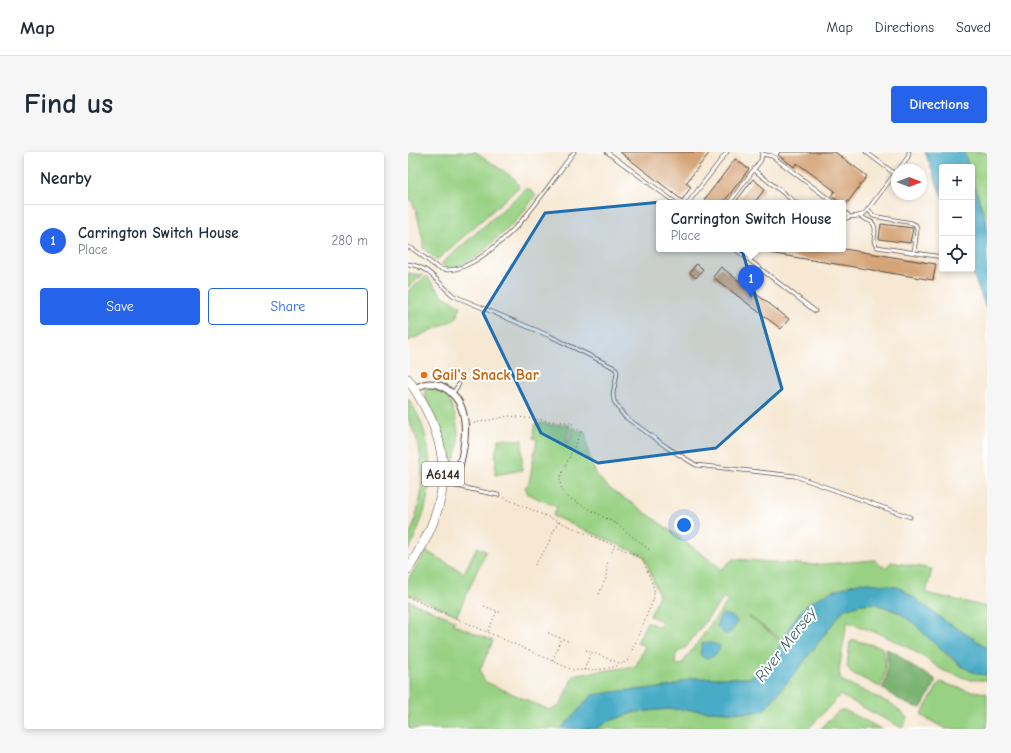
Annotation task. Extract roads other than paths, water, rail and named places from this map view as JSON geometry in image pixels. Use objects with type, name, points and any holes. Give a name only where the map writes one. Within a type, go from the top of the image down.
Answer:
[{"type":"main road","name":"A6144","points":[[408,379],[426,408],[438,438],[446,483],[435,520],[427,539],[408,569]]},
{"type":"street","points":[[415,389],[426,384],[433,383],[453,393],[461,407],[466,436],[464,448],[455,481],[446,483]]},
{"type":"lane","points":[[408,247],[443,270],[453,270],[478,259],[500,242],[530,212],[574,152]]},
{"type":"lane","points":[[607,152],[672,200]]},
{"type":"lane","points":[[690,200],[727,152]]},
{"type":"lane","points":[[866,152],[891,168]]},
{"type":"lane","points":[[903,164],[910,152]]},
{"type":"lane","points":[[731,200],[761,160],[762,153],[772,156],[830,200]]},
{"type":"lane","points":[[754,170],[792,200]]},
{"type":"lane","points":[[846,219],[860,216],[868,209],[891,180]]},
{"type":"lane","points":[[868,209],[874,216],[916,225],[917,230],[914,252]]},
{"type":"lane","points":[[846,212],[850,217]]},
{"type":"lane","points":[[860,216],[863,219],[870,221],[874,225],[874,242],[877,247],[906,253],[914,252],[939,256]]},
{"type":"lane","points":[[739,252],[815,310]]},
{"type":"lane","points":[[745,257],[749,252]]},
{"type":"lane","points":[[408,264],[429,271],[446,290],[454,296],[550,336],[616,369],[617,373],[613,394],[614,401],[624,416],[668,448],[696,465],[795,476],[910,517]]},
{"type":"lane","points":[[453,393],[459,384]]},
{"type":"lane","points":[[446,483],[498,495]]},
{"type":"water","points":[[925,152],[964,152],[968,164],[939,164],[939,189]]},
{"type":"water","points":[[975,187],[987,225],[987,310],[972,272],[975,272]]},
{"type":"water","name":"River Mersey","points":[[861,582],[898,587],[945,621],[987,648],[987,675],[977,674],[963,667],[927,637],[915,624],[898,612],[874,603],[861,604],[844,609],[795,673],[764,710],[748,713],[670,709],[635,712],[607,722],[596,729],[561,729],[592,695],[627,690],[660,688],[675,685],[691,678],[749,678],[761,671],[780,646],[781,641],[796,617],[808,604],[830,592]]},
{"type":"water","points":[[722,614],[731,616],[737,622],[734,629],[729,633],[724,634],[717,626],[718,620]]},
{"type":"water","points":[[707,642],[719,645],[720,647],[714,656],[704,658],[700,655],[702,643]]},
{"type":"place","name":"Carrington Switch House","points":[[751,298]]},
{"type":"place","name":"Gail's Snack Bar","points":[[424,375]]}]
